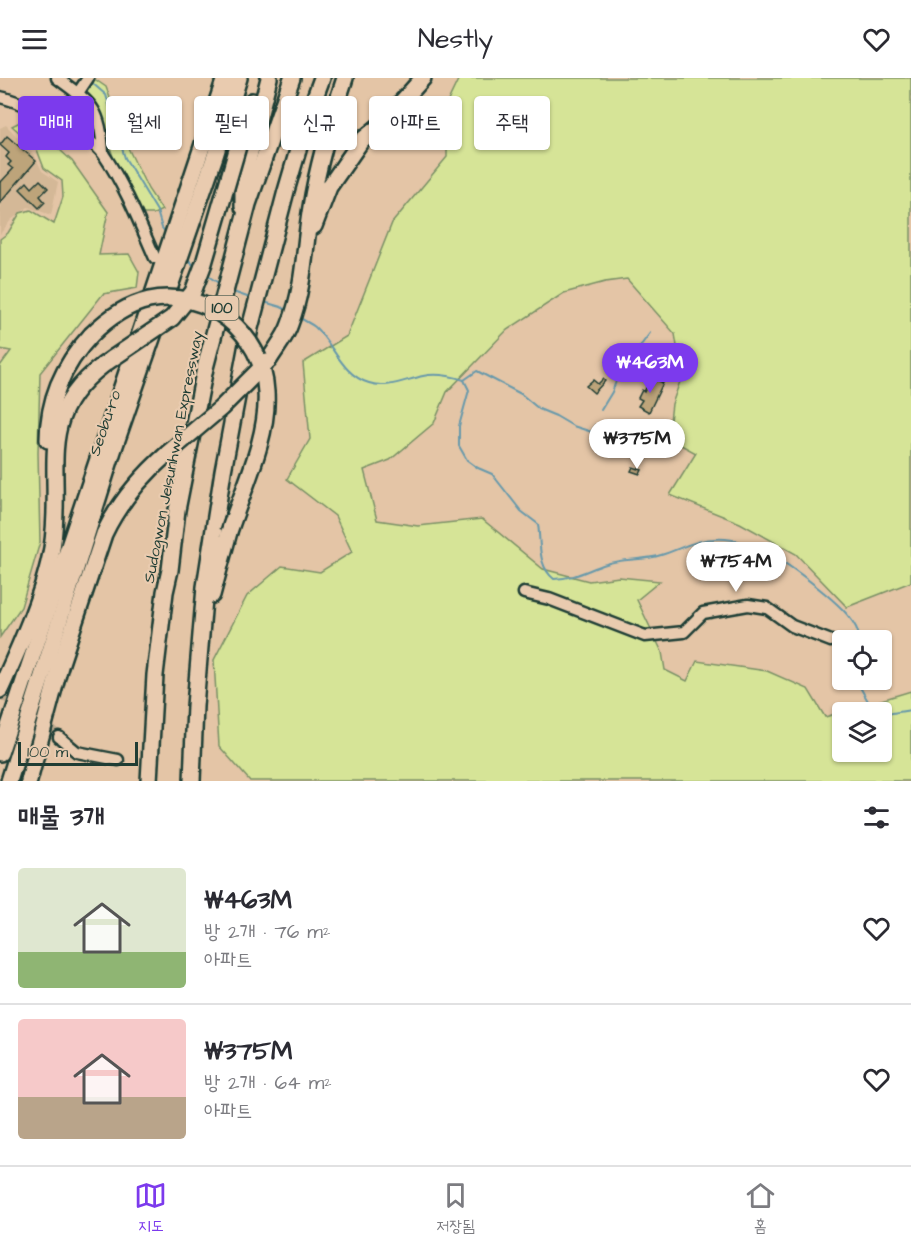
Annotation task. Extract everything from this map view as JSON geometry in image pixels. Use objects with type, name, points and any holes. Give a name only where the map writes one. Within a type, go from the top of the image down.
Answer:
[{"type":"highway","name":"Seobu-ro","points":[[208,154],[225,78]]},
{"type":"highway","name":"Seobu-ro","points":[[0,753],[208,154],[239,78]]},
{"type":"highway","points":[[0,690],[24,637],[48,566],[54,528],[56,438],[67,403],[80,387],[113,358],[172,318],[193,292],[204,263],[238,143],[260,78]]},
{"type":"highway","points":[[243,227],[243,180],[269,78]]},
{"type":"highway","name":"Sudogwon Je1sunhwan Expressway","points":[[149,781],[155,675],[165,592],[177,510],[205,368],[249,204],[292,78]]},
{"type":"highway","name":"100","points":[[192,781],[195,706],[208,563],[223,471],[250,328],[308,116],[322,78]]},
{"type":"highway","points":[[30,781],[60,666],[104,534],[115,514],[133,489],[168,453],[221,408],[269,360],[290,327],[300,294],[332,116],[345,78]]},
{"type":"highway","points":[[313,220],[329,188],[362,141],[382,123],[423,78]]},
{"type":"highway","points":[[54,506],[48,437],[50,411],[56,389],[67,366],[91,335],[108,320],[131,306],[153,299],[181,298],[201,303],[222,314],[240,330],[252,346],[264,376],[266,411],[260,441],[229,532],[201,633]]},
{"type":"highway","name":"Seobu-ro","points":[[9,781],[113,451],[152,318]]},
{"type":"street","points":[[57,78],[78,93],[97,115],[102,134],[103,153],[137,217],[155,258]]},
{"type":"street","points":[[78,93],[88,78]]},
{"type":"street","points":[[0,97],[49,116],[103,153]]},
{"type":"street","points":[[524,593],[549,599],[645,636],[684,632],[703,613],[748,606],[768,608],[792,626],[831,641]]},
{"type":"street","points":[[59,737],[77,752],[118,760]]},
{"type":"shaded area","points":[[6,125],[18,138],[18,150],[29,150],[42,171],[58,182],[51,215],[28,207],[11,220],[0,234],[0,128]]},
{"type":"green space","points":[[93,78],[106,87],[109,96],[106,96],[106,134],[94,96],[90,96],[85,91]]},
{"type":"green space","points":[[459,78],[911,78],[911,582],[847,607],[796,554],[740,523],[670,495],[696,453],[668,438],[672,404],[682,376],[675,334],[627,279],[605,282],[564,293],[507,330],[447,392],[434,423],[390,460],[364,470],[377,520],[418,526],[482,519],[543,569],[589,581],[619,577],[660,581],[637,600],[662,652],[665,670],[687,681],[697,661],[767,671],[808,689],[825,717],[832,715],[832,762],[892,762],[892,702],[875,702],[911,691],[911,781],[250,781],[219,746],[214,660],[247,596],[282,566],[320,572],[352,552],[335,516],[287,479],[310,439],[303,363],[347,336],[392,223],[447,157],[447,150],[462,150],[462,96],[450,96]]},
{"type":"green space","points":[[18,123],[18,131],[12,126]]},
{"type":"green space","points":[[37,150],[60,150],[72,161],[108,212],[99,255],[129,254],[139,272],[137,288],[103,294],[40,373],[38,453],[40,542],[21,607],[0,637],[0,366],[11,351],[0,349],[0,239],[8,233],[20,213],[31,210],[54,224],[63,197],[62,181],[44,168]]},
{"type":"green space","points":[[111,150],[129,150],[148,189],[162,210],[154,214],[140,214],[117,170]]},
{"type":"building","points":[[7,136],[18,145],[18,150],[23,150],[36,161],[0,203],[0,181],[13,169],[8,165],[11,162],[6,157],[9,153],[0,145]]},
{"type":"building","points":[[40,180],[48,188],[40,196],[45,202],[39,208],[20,189],[27,182],[32,188]]},
{"type":"building","points":[[651,377],[663,383],[649,412],[638,406],[642,400],[638,398],[642,390],[644,392]]},
{"type":"building","points":[[603,379],[605,381],[594,393],[586,386],[593,380],[598,384]]},
{"type":"building","points":[[633,467],[642,470],[640,474],[631,471]]},
{"type":"waterway","points":[[91,82],[106,95],[125,158],[157,211],[162,228],[166,233]]},
{"type":"waterway","points":[[187,258],[195,267]]},
{"type":"waterway","points":[[205,274],[220,284]]},
{"type":"waterway","points":[[233,292],[253,299]]},
{"type":"waterway","points":[[264,302],[289,311]]},
{"type":"waterway","points":[[299,317],[322,334],[345,367],[369,383],[382,385],[433,375],[464,380],[469,390],[459,426],[459,446],[467,460],[492,474],[521,511],[538,524],[542,561],[554,579],[575,575],[613,562],[654,557],[699,541],[727,539],[757,548],[785,563],[846,613],[857,630]]},
{"type":"waterway","points":[[601,410],[618,376],[650,333]]},
{"type":"waterway","points":[[464,380],[477,371],[521,394],[539,409],[573,426],[592,432],[595,425]]},
{"type":"waterway","points":[[862,690],[868,702]]},
{"type":"waterway","points":[[892,713],[911,710]]},
{"type":"tunnel","points":[[0,693],[59,737]]}]
